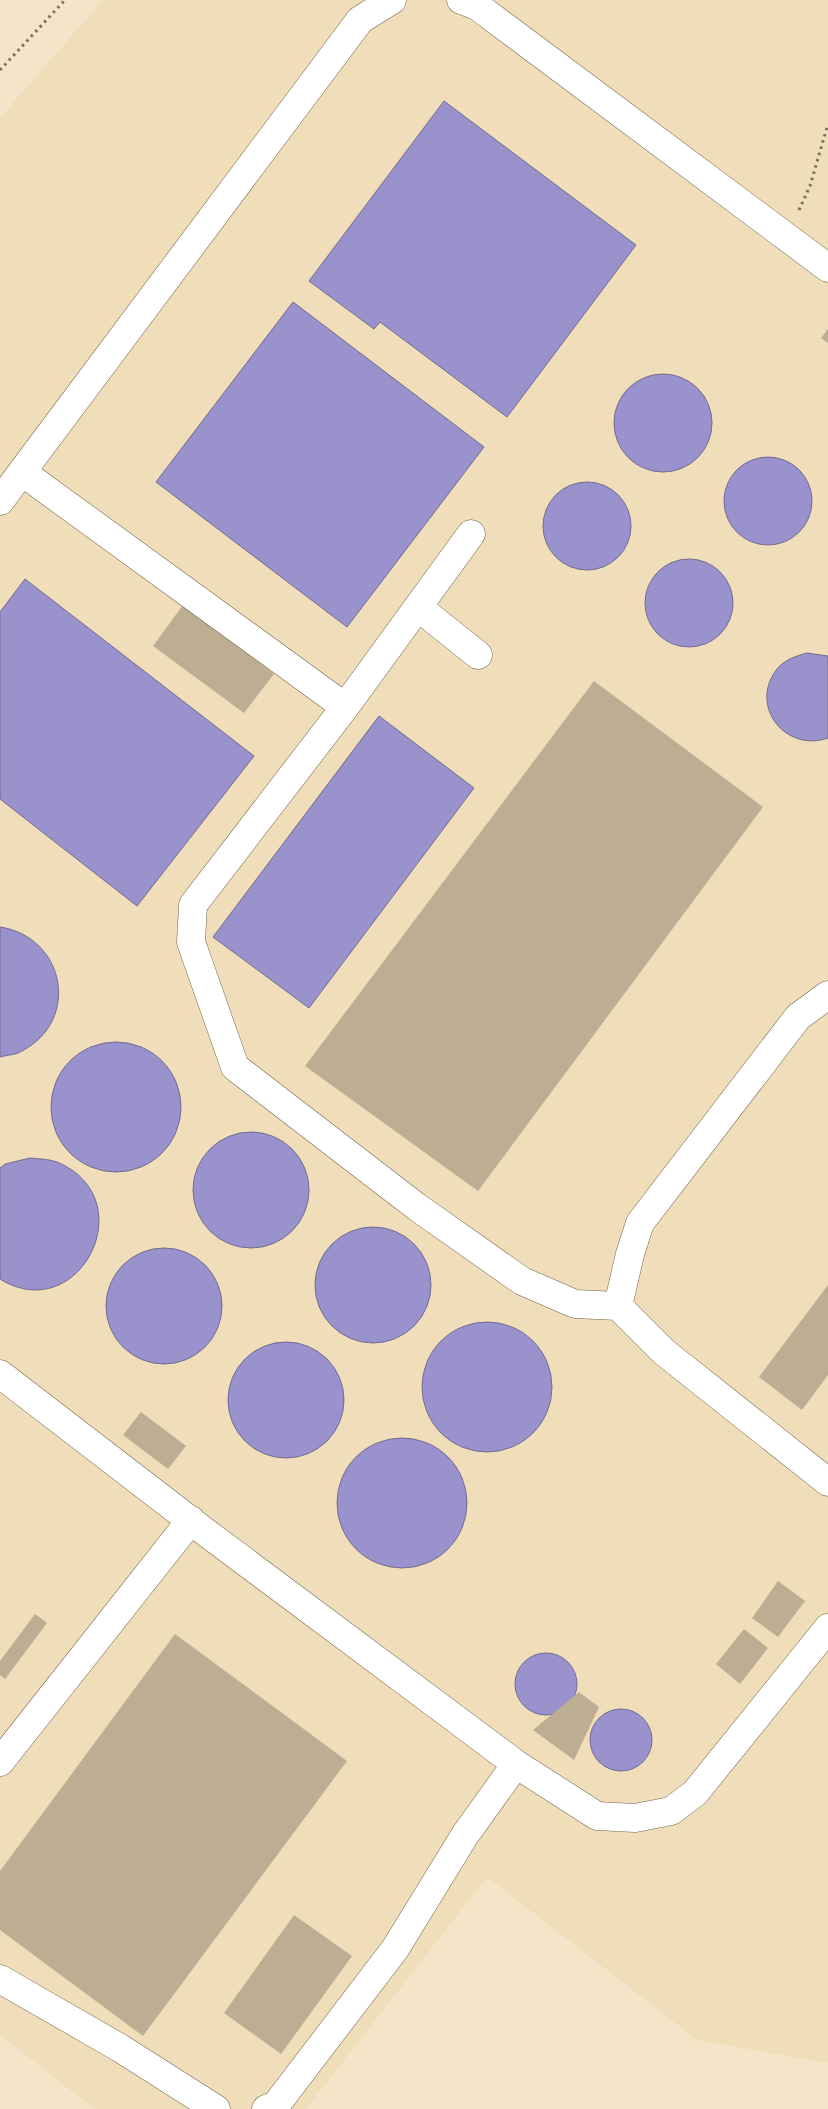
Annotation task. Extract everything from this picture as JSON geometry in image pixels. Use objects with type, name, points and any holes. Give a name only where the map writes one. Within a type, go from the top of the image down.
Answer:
[{"type":"lane","points":[[0,501],[360,20],[392,0]]},
{"type":"lane","points":[[461,0],[477,6],[828,268]]},
{"type":"lane","points":[[22,472],[345,707]]},
{"type":"lane","points":[[471,534],[345,707],[193,905],[191,942],[236,1067],[417,1207],[522,1281],[575,1304],[618,1306],[664,1352],[828,1482]]},
{"type":"lane","points":[[418,607],[478,655]]},
{"type":"lane","points":[[618,1306],[630,1254],[640,1223],[798,1016],[828,996]]},
{"type":"lane","points":[[0,1374],[516,1764],[597,1816],[635,1818],[671,1811],[695,1794],[828,1628]]},
{"type":"lane","points":[[0,1762],[191,1520]]},
{"type":"lane","points":[[266,2109],[276,2104],[395,1949],[465,1835],[516,1764]]},
{"type":"lane","points":[[0,1979],[120,2048],[216,2109]]},
{"type":"path","points":[[0,70],[65,0]]},
{"type":"path","points":[[787,238],[810,186],[828,124]]},
{"type":"shaded area","points":[[103,0],[828,0],[828,2063],[697,2040],[487,1877],[306,2109],[95,2109],[0,2035],[0,118]]},
{"type":"shaded area","points":[[444,101],[636,245],[507,417],[380,322],[374,329],[309,281]]},
{"type":"shaded area","points":[[293,302],[484,447],[347,627],[156,482]]},
{"type":"shaded area","points":[[663,374],[682,377],[698,388],[709,404],[712,423],[709,442],[698,458],[682,469],[663,472],[644,469],[628,458],[617,442],[614,423],[617,404],[628,388],[644,377]]},
{"type":"shaded area","points":[[759,457],[777,457],[793,464],[805,476],[812,492],[812,510],[805,526],[793,538],[777,545],[759,545],[743,538],[731,526],[724,510],[724,492],[731,476],[743,464]]},
{"type":"shaded area","points":[[578,482],[596,482],[612,489],[624,501],[631,517],[631,535],[624,551],[612,563],[596,570],[578,570],[562,563],[550,551],[543,535],[543,517],[550,501],[562,489]]},
{"type":"shaded area","points":[[680,559],[698,559],[714,566],[726,578],[733,594],[733,612],[726,628],[714,640],[698,647],[680,647],[664,640],[652,628],[645,612],[645,594],[652,578],[664,566]]},
{"type":"shaded area","points":[[25,579],[254,756],[137,906],[0,799],[0,612]]},
{"type":"shaded area","points":[[807,653],[828,656],[828,738],[813,741],[798,739],[786,733],[776,723],[769,711],[767,698],[769,683],[777,669],[787,661]]},
{"type":"shaded area","points":[[379,716],[474,788],[309,1008],[213,937]]},
{"type":"shaded area","points":[[0,927],[22,934],[39,946],[51,962],[58,981],[58,1001],[53,1020],[41,1037],[20,1052],[0,1057]]},
{"type":"shaded area","points":[[116,1042],[129,1043],[141,1047],[162,1061],[176,1082],[180,1094],[180,1120],[176,1132],[162,1153],[141,1167],[129,1171],[116,1172],[103,1171],[91,1167],[70,1153],[56,1132],[52,1120],[51,1107],[52,1094],[56,1082],[70,1061],[91,1047],[103,1043]]},
{"type":"shaded area","points":[[251,1132],[273,1137],[292,1149],[304,1168],[309,1190],[304,1212],[292,1231],[273,1243],[251,1248],[229,1243],[210,1231],[198,1212],[193,1190],[198,1168],[210,1149],[229,1137]]},
{"type":"shaded area","points":[[30,1158],[57,1162],[83,1180],[96,1203],[98,1228],[91,1253],[76,1273],[55,1287],[29,1290],[0,1279],[0,1168],[5,1164]]},
{"type":"shaded area","points":[[373,1227],[395,1232],[414,1244],[426,1263],[431,1285],[426,1307],[414,1326],[395,1338],[373,1343],[351,1338],[332,1326],[320,1307],[315,1285],[320,1263],[332,1244],[351,1232]]},
{"type":"shaded area","points":[[164,1248],[186,1253],[205,1265],[217,1284],[222,1306],[217,1328],[205,1347],[186,1359],[164,1364],[142,1359],[123,1347],[111,1328],[106,1306],[111,1284],[123,1265],[142,1253]]},
{"type":"shaded area","points":[[487,1322],[500,1323],[512,1327],[533,1341],[547,1362],[551,1374],[551,1400],[547,1412],[533,1433],[512,1447],[500,1451],[487,1452],[474,1451],[462,1447],[441,1433],[427,1412],[423,1400],[422,1387],[423,1374],[427,1362],[441,1341],[462,1327],[474,1323]]},
{"type":"shaded area","points":[[286,1342],[308,1347],[327,1359],[339,1378],[344,1400],[339,1422],[327,1441],[308,1453],[286,1458],[264,1453],[245,1441],[233,1422],[228,1400],[233,1378],[245,1359],[264,1347]]},
{"type":"shaded area","points":[[402,1438],[415,1439],[427,1443],[448,1457],[462,1478],[466,1490],[466,1516],[462,1528],[448,1549],[427,1563],[415,1567],[402,1568],[389,1567],[377,1563],[356,1549],[342,1528],[338,1516],[337,1503],[338,1490],[342,1478],[356,1457],[377,1443],[389,1439]]},
{"type":"shaded area","points":[[546,1653],[558,1655],[568,1662],[575,1672],[577,1684],[575,1696],[568,1706],[558,1713],[546,1715],[534,1713],[524,1706],[517,1696],[515,1684],[517,1672],[524,1662],[534,1655]]},
{"type":"shaded area","points":[[615,1709],[627,1709],[643,1718],[650,1728],[652,1740],[650,1752],[643,1762],[627,1771],[615,1771],[604,1766],[595,1757],[590,1746],[590,1734],[595,1723],[604,1714]]},
{"type":"building","points":[[828,329],[828,343],[821,338]]},
{"type":"building","points":[[183,605],[274,674],[244,713],[153,646]]},
{"type":"building","points":[[594,681],[763,807],[478,1191],[305,1066]]},
{"type":"building","points":[[828,1285],[828,1375],[802,1410],[759,1377]]},
{"type":"building","points":[[141,1412],[186,1446],[168,1469],[123,1435]]},
{"type":"building","points":[[778,1581],[805,1601],[778,1637],[752,1618]]},
{"type":"building","points":[[35,1614],[47,1623],[5,1679],[0,1675],[0,1661]]},
{"type":"building","points":[[744,1629],[768,1648],[740,1684],[716,1664]]},
{"type":"building","points":[[175,1634],[347,1761],[143,2036],[0,1930],[0,1871]]},
{"type":"building","points":[[579,1692],[599,1707],[574,1760],[533,1730]]},
{"type":"building","points":[[294,1915],[352,1956],[281,2054],[224,2013]]}]
